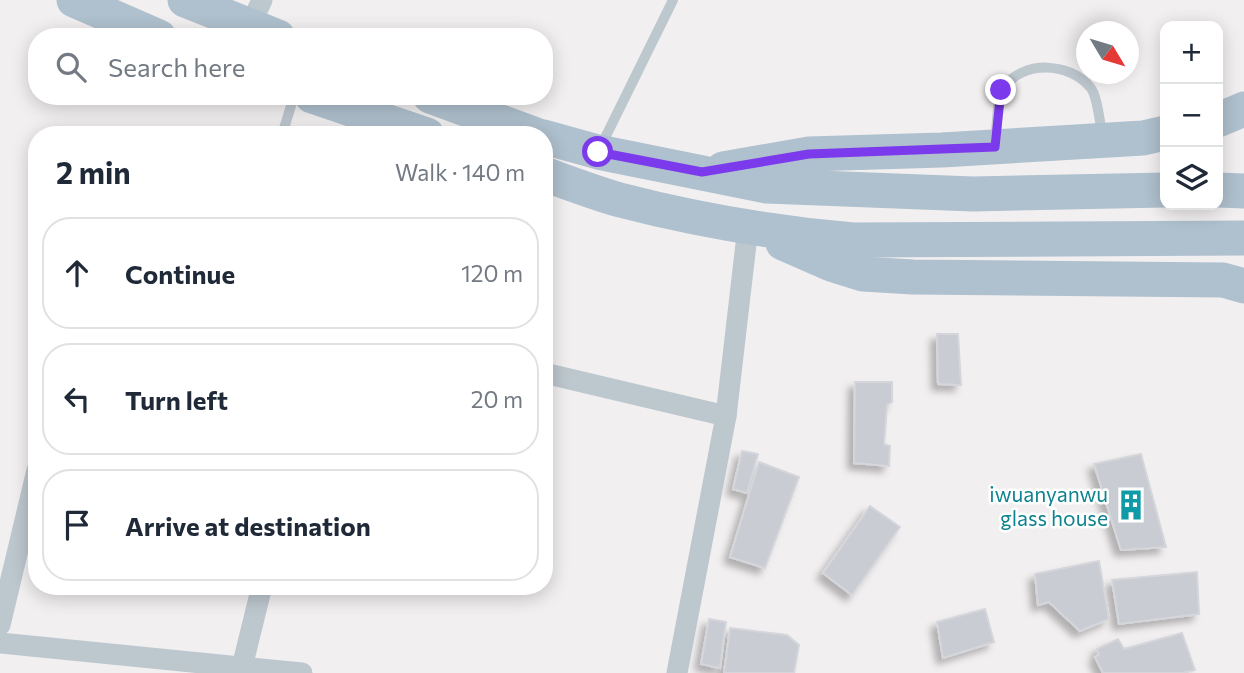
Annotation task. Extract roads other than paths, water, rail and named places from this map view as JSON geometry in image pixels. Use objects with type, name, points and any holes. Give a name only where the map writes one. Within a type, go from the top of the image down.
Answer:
[{"type":"main road","points":[[74,0],[138,28]]},
{"type":"main road","points":[[185,0],[263,21]]},
{"type":"main road","points":[[336,105],[391,126]]},
{"type":"main road","points":[[454,105],[512,126]]},
{"type":"main road","points":[[1223,118],[1244,109]]},
{"type":"main road","points":[[702,172],[809,154],[995,147],[1143,138],[1160,134]]},
{"type":"main road","points":[[553,140],[598,152],[767,186],[973,194],[1160,190]]},
{"type":"main road","points":[[553,177],[618,199],[711,221],[853,240],[1191,236],[1244,238]]},
{"type":"main road","points":[[1223,190],[1244,191]]},
{"type":"main road","points":[[748,227],[831,264],[863,274],[913,277],[1223,280],[1244,286]]},
{"type":"street","points":[[677,673],[726,416],[748,227]]},
{"type":"street","points":[[553,375],[726,416]]},
{"type":"street","points":[[0,625],[28,508]]},
{"type":"street","points":[[242,667],[260,595]]},
{"type":"street","points":[[0,643],[302,673]]},
{"type":"lane","points":[[598,152],[673,0]]},
{"type":"lane","points":[[995,147],[1001,90],[1014,77],[1041,67],[1072,71],[1093,88],[1104,140]]},
{"type":"lane","points":[[285,126],[291,105]]},
{"type":"place","name":"iwuanyanwu glass house","points":[[1131,505]]}]
